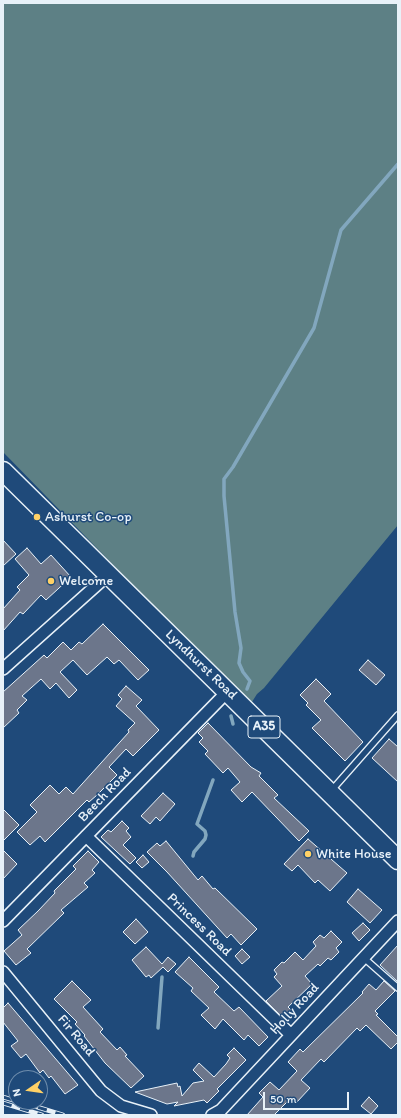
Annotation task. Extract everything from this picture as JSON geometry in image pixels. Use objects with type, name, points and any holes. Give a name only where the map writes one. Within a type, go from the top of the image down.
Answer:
[{"type":"main road","name":"Lyndhurst Road","points":[[3,471],[398,860]]},
{"type":"street","points":[[3,669],[108,575]]},
{"type":"street","name":"Beech Road","points":[[3,920],[228,691]]},
{"type":"street","name":"Princess Road","points":[[86,836],[291,1035]]},
{"type":"street","name":"Holly Road","points":[[212,1115],[220,1110],[398,921]]},
{"type":"street","name":"Fir Road","points":[[3,972],[101,1091],[112,1100],[132,1110],[151,1115]]},
{"type":"lane","points":[[330,792],[398,715]]},
{"type":"lane","points":[[364,958],[398,988]]},
{"type":"green space","points":[[3,3],[398,3],[398,525],[264,688],[257,694],[250,705],[3,452]]},
{"type":"building","points":[[3,540],[16,554],[3,566]]},
{"type":"building","points":[[27,548],[41,564],[51,555],[71,577],[46,600],[41,595],[23,614],[20,612],[3,631],[3,609],[20,590],[17,587],[29,575],[15,559]]},
{"type":"building","points":[[103,624],[149,670],[138,680],[119,660],[114,664],[107,657],[87,675],[73,660],[60,672],[77,690],[69,698],[56,683],[50,689],[41,679],[22,696],[27,700],[17,710],[19,713],[3,728],[3,692],[44,655],[47,658],[63,642],[71,650],[79,642],[82,644]]},
{"type":"building","points":[[368,660],[385,675],[376,685],[359,670]]},
{"type":"building","points":[[316,679],[331,694],[324,701],[363,742],[345,761],[312,728],[321,720],[306,705],[308,703],[300,695]]},
{"type":"building","points":[[126,686],[142,700],[136,706],[159,730],[133,756],[126,749],[109,767],[117,775],[97,795],[89,802],[87,800],[45,842],[40,836],[30,845],[17,832],[37,812],[30,805],[50,785],[59,794],[66,787],[73,794],[129,732],[128,730],[135,723],[116,706],[122,699],[118,695]]},
{"type":"building","points":[[208,723],[251,767],[261,773],[259,776],[278,795],[274,798],[309,831],[299,841],[252,792],[242,802],[231,790],[240,782],[228,768],[223,773],[205,754],[208,751],[199,742],[203,738],[198,733]]},
{"type":"building","points":[[389,739],[398,747],[398,782],[372,758]]},
{"type":"building","points":[[163,793],[175,804],[160,821],[156,817],[150,824],[141,816]]},
{"type":"building","points":[[3,809],[19,825],[3,841]]},
{"type":"building","points":[[122,821],[129,828],[126,831],[131,837],[123,845],[136,858],[130,864],[101,837],[108,830],[111,832]]},
{"type":"building","points":[[308,839],[347,873],[330,891],[318,880],[315,883],[298,865],[292,871],[284,864]]},
{"type":"building","points":[[166,841],[198,880],[202,876],[213,889],[215,888],[257,929],[241,945],[231,934],[227,938],[147,852],[157,843],[160,846]]},
{"type":"building","points":[[3,850],[17,864],[3,879]]},
{"type":"building","points":[[88,851],[99,862],[92,870],[95,873],[84,883],[88,887],[61,910],[64,913],[27,949],[31,953],[16,965],[4,951],[22,935],[18,930],[55,893],[54,891],[76,869],[73,866]]},
{"type":"building","points":[[143,855],[149,862],[142,868],[136,862]]},
{"type":"building","points":[[358,889],[382,910],[370,923],[347,902]]},
{"type":"building","points":[[136,919],[148,932],[135,944],[123,932]]},
{"type":"building","points":[[363,923],[370,930],[359,941],[352,933]]},
{"type":"building","points":[[331,931],[342,942],[336,948],[339,952],[331,960],[328,958],[320,966],[318,964],[305,976],[312,984],[288,1007],[292,1011],[284,1019],[266,1001],[282,986],[274,977],[277,974],[274,970],[295,952],[303,960],[316,946],[313,942],[320,935],[324,938]]},
{"type":"building","points":[[398,945],[398,982],[380,965]]},
{"type":"building","points":[[146,947],[162,964],[168,957],[176,964],[168,972],[163,967],[151,978],[149,975],[146,977],[132,960]]},
{"type":"building","points":[[242,949],[250,957],[242,964],[235,956]]},
{"type":"building","points":[[189,957],[219,987],[214,992],[234,1011],[239,1007],[268,1037],[259,1046],[248,1035],[244,1040],[223,1019],[215,1029],[201,1015],[209,1008],[191,991],[193,988],[175,972]]},
{"type":"building","points":[[72,981],[91,1000],[83,1007],[103,1029],[100,1032],[117,1050],[120,1047],[127,1055],[125,1056],[144,1076],[131,1088],[105,1063],[84,1036],[85,1035],[75,1024],[77,1022],[54,999]]},
{"type":"building","points":[[384,981],[395,991],[375,1011],[378,1014],[376,1015],[398,1037],[398,1042],[391,1049],[366,1025],[360,1031],[357,1028],[324,1062],[321,1059],[301,1080],[310,1088],[296,1103],[291,1098],[274,1115],[247,1115],[263,1097],[259,1093],[270,1082],[279,1090],[297,1071],[288,1062],[300,1049],[303,1052],[363,993],[362,992],[369,984],[376,990]]},
{"type":"building","points":[[8,1003],[78,1085],[65,1094],[51,1076],[49,1078],[48,1077],[48,1070],[38,1070],[26,1054],[21,1058],[11,1046],[18,1041],[3,1022],[3,1008]]},
{"type":"building","points":[[234,1048],[246,1060],[217,1089],[219,1091],[207,1103],[204,1100],[174,1106],[178,1102],[167,1104],[135,1092],[177,1083],[178,1087],[180,1086],[182,1096],[193,1083],[204,1081],[193,1070],[199,1063],[214,1077],[226,1064],[230,1058],[227,1055]]},
{"type":"building","points":[[369,1097],[378,1106],[371,1114],[361,1106]]},
{"type":"waterway","points":[[247,689],[250,681],[243,672],[239,663],[241,648],[235,612],[224,496],[224,479],[233,467],[314,328],[341,230],[398,164]]},
{"type":"waterway","points":[[231,716],[233,724]]},
{"type":"waterway","points":[[193,856],[194,852],[205,839],[205,831],[197,824],[213,780]]},
{"type":"waterway","points":[[158,1028],[162,977]]},
{"type":"railway","points":[[3,1097],[8,1099]]},
{"type":"railway","points":[[3,1103],[42,1115]]},
{"type":"railway","points":[[47,1110],[63,1115]]},
{"type":"place","name":"Ashurst Co-op","points":[[37,517]]},
{"type":"place","name":"Welcome","points":[[51,581]]},
{"type":"place","name":"White House","points":[[308,854]]}]
